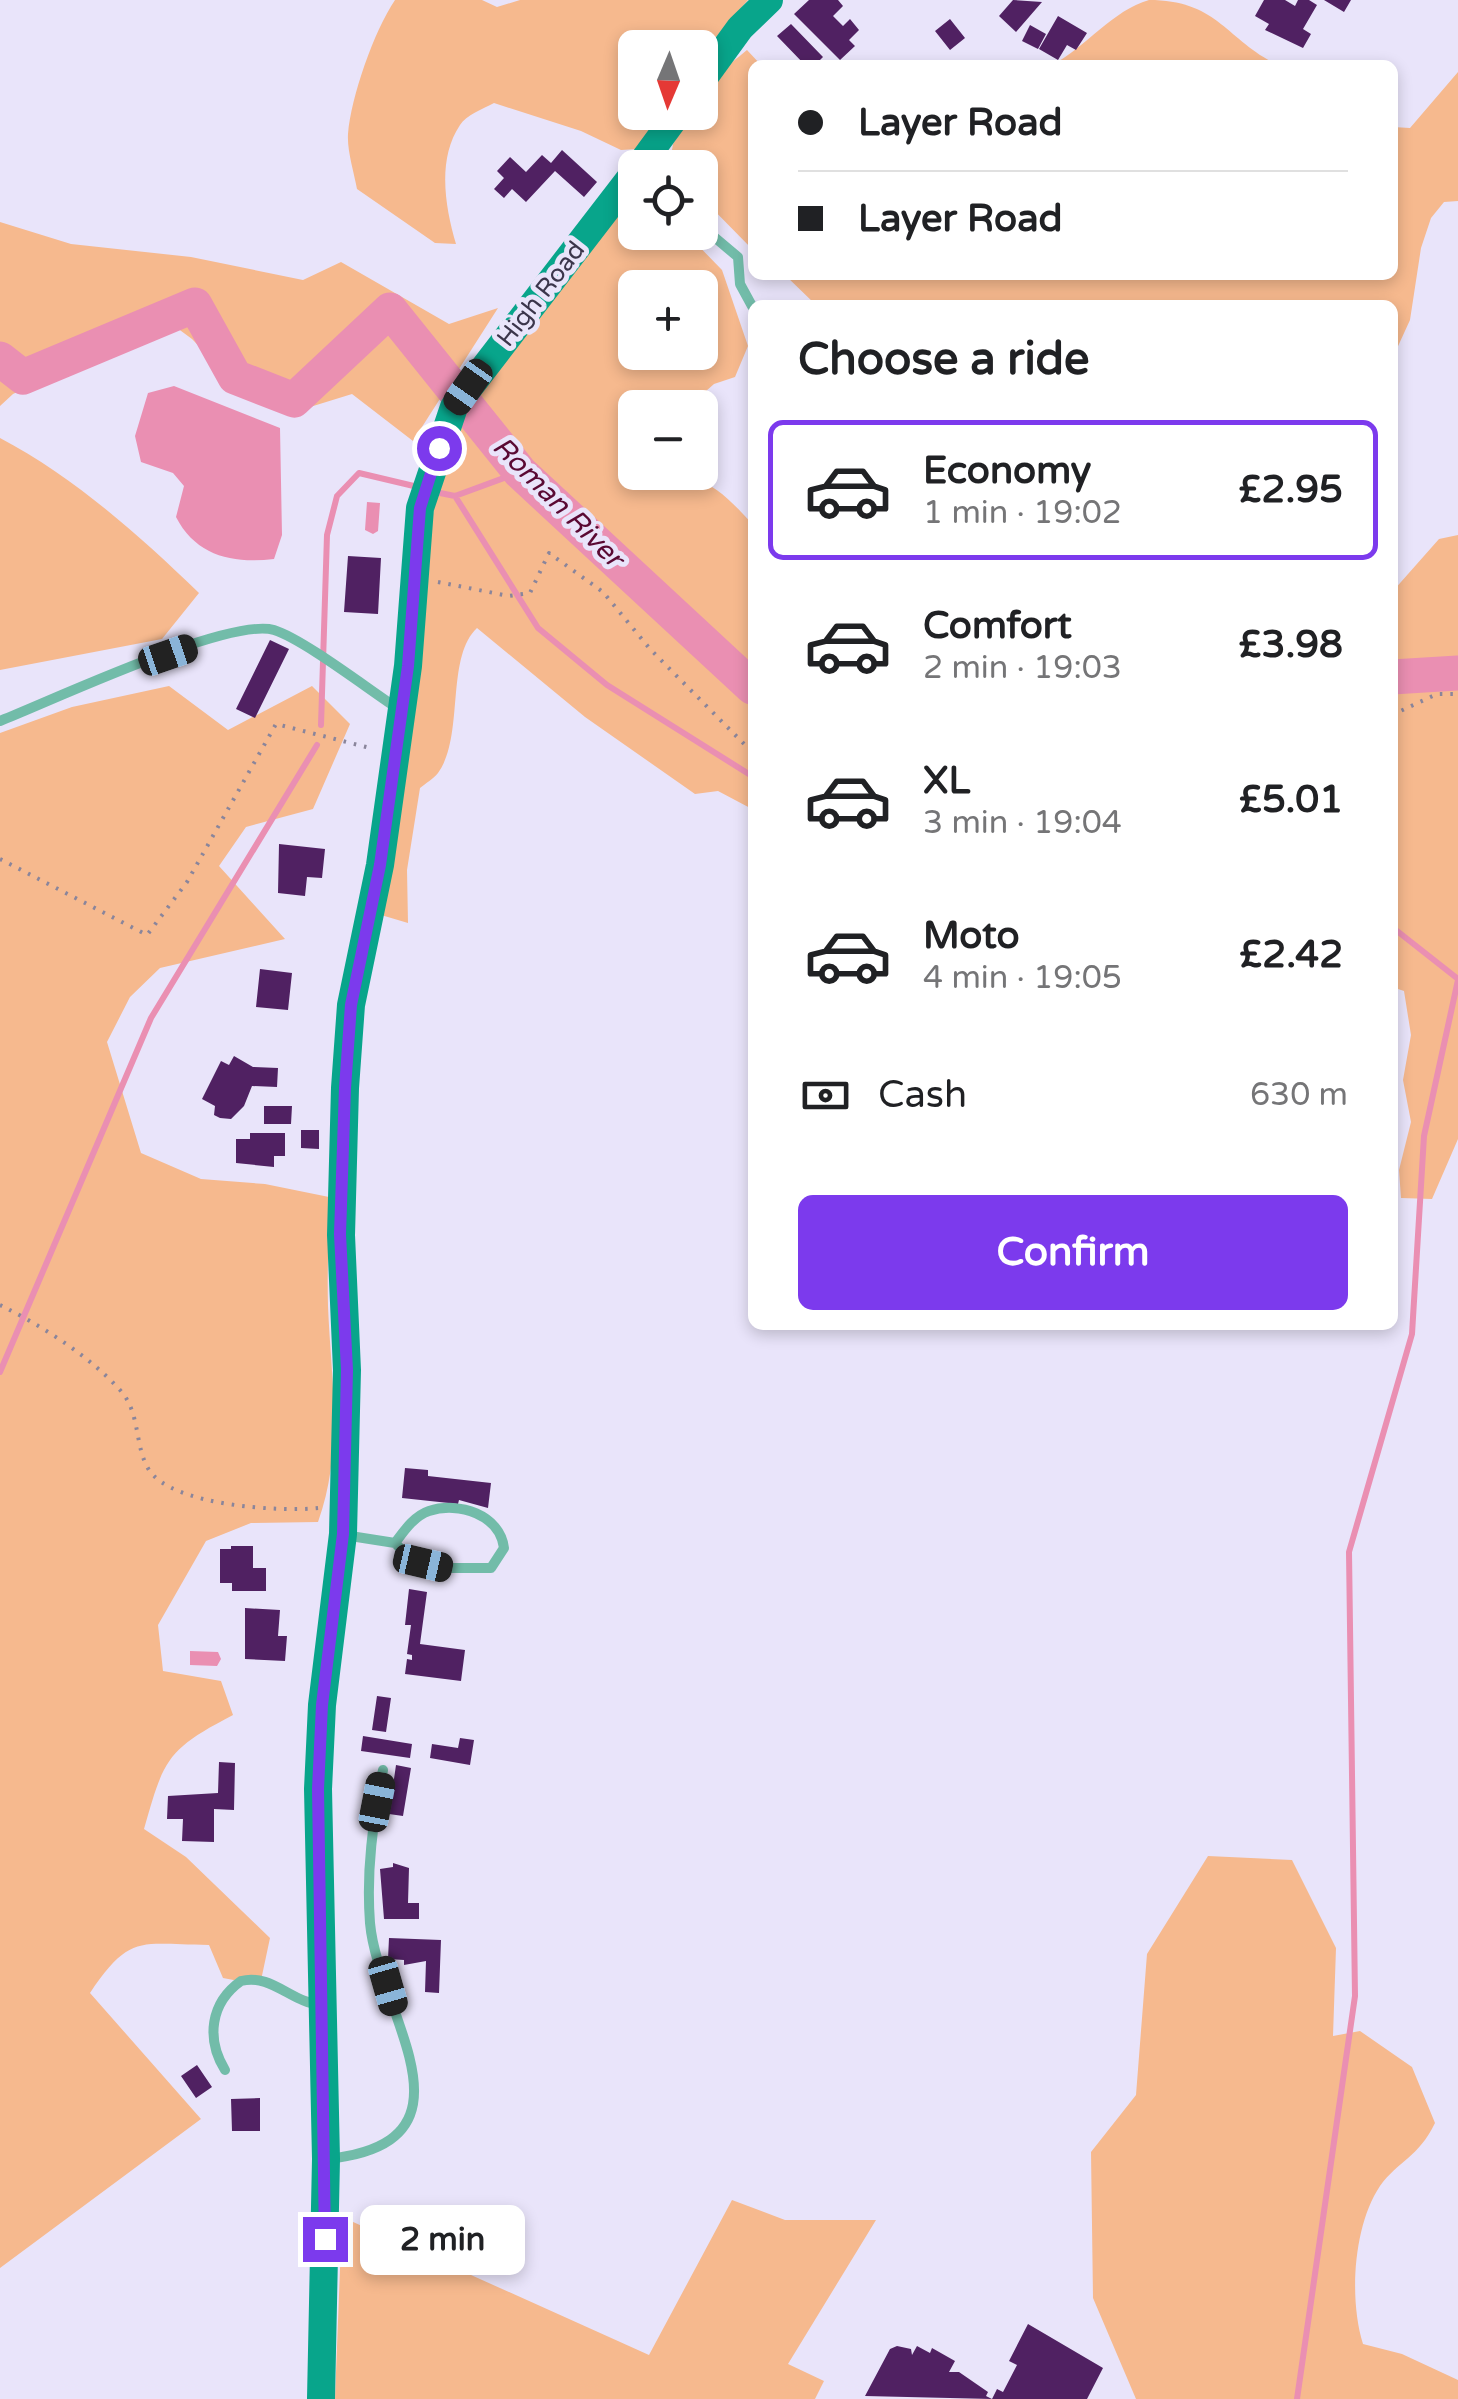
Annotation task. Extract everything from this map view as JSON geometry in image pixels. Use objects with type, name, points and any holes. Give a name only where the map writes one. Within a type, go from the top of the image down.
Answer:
[{"type":"main road","points":[[718,58],[740,28],[769,0]]},
{"type":"main road","name":"High Road","points":[[418,578],[420,520],[457,404],[618,195]]},
{"type":"main road","points":[[322,2399],[326,2159],[318,1789],[322,1705],[343,1534],[347,1370],[340,1234],[351,1005],[380,865],[418,578]]},
{"type":"lane","points":[[718,240],[738,257],[740,284],[749,300]]},
{"type":"lane","points":[[0,721],[140,664],[253,628],[282,634],[402,712]]},
{"type":"lane","points":[[343,1534],[395,1543],[412,1560],[481,1572],[498,1562],[504,1548],[500,1530],[486,1517],[443,1509],[419,1516],[395,1543]]},
{"type":"lane","points":[[326,2159],[373,2152],[396,2139],[415,2100],[408,2054],[370,1924],[369,1846],[383,1770]]},
{"type":"lane","points":[[224,2070],[216,2056],[212,2030],[222,2000],[240,1980],[264,1980],[309,2004],[322,2006]]},
{"type":"path","points":[[418,578],[509,596],[530,593],[549,553],[604,592],[650,649],[748,748]]},
{"type":"path","points":[[1398,712],[1437,694],[1458,694]]},
{"type":"path","points":[[0,859],[147,935],[188,882],[276,724],[396,755]]},
{"type":"path","points":[[0,1305],[36,1322],[120,1390],[134,1411],[150,1470],[175,1489],[250,1510],[344,1506]]},
{"type":"shaded area","points":[[395,0],[482,0],[497,7],[520,0],[748,0],[718,35],[718,30],[618,30],[618,130],[650,130],[638,149],[621,150],[581,131],[494,103],[466,118],[453,138],[446,168],[446,199],[456,244],[435,243],[357,189],[349,147],[350,119],[372,46]]},
{"type":"shaded area","points":[[1149,0],[1191,7],[1220,23],[1269,60],[1060,60],[1136,5]]},
{"type":"shaded area","points":[[747,50],[756,60],[748,60],[748,245],[718,214],[718,150],[672,150],[682,130],[718,130],[718,76]]},
{"type":"shaded area","points":[[1458,72],[1458,201],[1444,202],[1431,218],[1421,248],[1410,320],[1398,346],[1398,300],[811,300],[790,280],[1398,280],[1398,127],[1410,128]]},
{"type":"shaded area","points":[[618,216],[618,250],[703,250],[722,270],[748,346],[735,377],[707,390],[618,390],[618,490],[716,490],[748,520],[748,807],[718,791],[695,794],[585,717],[477,628],[461,658],[446,757],[438,773],[420,788],[407,870],[408,923],[371,912],[436,495],[457,423],[582,257]]},
{"type":"shaded area","points":[[0,222],[71,244],[191,257],[303,280],[341,262],[449,324],[498,308],[413,441],[352,394],[310,407],[224,372],[192,339],[154,311],[91,357],[13,394],[0,406]]},
{"type":"shaded area","points":[[174,386],[280,428],[282,535],[274,559],[230,558],[194,541],[176,517],[184,486],[173,473],[141,462],[135,436],[148,393]]},
{"type":"shaded area","points":[[0,438],[105,508],[199,593],[162,639],[0,670]]},
{"type":"shaded area","points":[[367,502],[380,503],[378,531],[373,534],[365,530]]},
{"type":"shaded area","points":[[1458,535],[1458,1139],[1432,1199],[1401,1198],[1399,1170],[1411,1122],[1403,1080],[1411,1035],[1404,991],[1398,989],[1398,585],[1439,539]]},
{"type":"shaded area","points":[[169,686],[228,730],[312,686],[350,724],[313,809],[246,827],[219,866],[285,939],[160,968],[130,997],[107,1042],[141,1153],[201,1179],[265,1184],[329,1197],[328,1306],[334,1415],[331,1468],[318,1522],[251,1523],[206,1541],[158,1625],[163,1671],[221,1681],[233,1715],[194,1738],[171,1759],[163,1771],[144,1829],[186,1857],[270,1938],[260,1985],[223,1978],[209,1945],[139,1946],[104,1973],[90,1993],[201,2119],[0,2268],[0,733],[72,707]]},
{"type":"shaded area","points":[[190,1651],[218,1652],[221,1659],[217,1666],[190,1665]]},
{"type":"shaded area","points":[[1208,1856],[1292,1860],[1336,1948],[1333,2036],[1360,2031],[1412,2067],[1435,2123],[1422,2144],[1380,2186],[1371,2202],[1359,2242],[1356,2306],[1363,2344],[1402,2354],[1458,2380],[1458,2399],[1136,2399],[1093,2298],[1091,2152],[1136,2095],[1147,1954]]},
{"type":"shaded area","points":[[732,2200],[785,2220],[876,2220],[788,2364],[824,2381],[815,2399],[335,2399],[342,2217],[649,2355]]},
{"type":"building","points":[[809,0],[838,0],[843,6],[833,16],[843,26],[850,19],[859,30],[849,40],[855,46],[840,60],[794,14]]},
{"type":"building","points":[[1013,0],[1042,2],[1016,32],[999,16]]},
{"type":"building","points":[[1264,0],[1285,0],[1295,6],[1298,0],[1309,0],[1317,5],[1303,29],[1311,34],[1303,48],[1265,30],[1269,24],[1255,16]]},
{"type":"building","points":[[1324,0],[1351,0],[1344,12]]},
{"type":"building","points":[[1058,16],[1087,33],[1076,50],[1067,45],[1058,60],[1039,49]]},
{"type":"building","points":[[950,19],[965,38],[950,50],[935,31]]},
{"type":"building","points":[[791,24],[823,57],[800,60],[777,36]]},
{"type":"building","points":[[1030,25],[1046,34],[1038,49],[1022,41]]},
{"type":"building","points":[[562,150],[597,182],[584,197],[555,171],[526,202],[512,189],[504,198],[494,189],[504,178],[497,171],[510,157],[526,172],[542,155],[551,163]]},
{"type":"building","points":[[348,556],[381,558],[378,614],[344,612]]},
{"type":"building","points":[[270,640],[289,649],[255,718],[236,709]]},
{"type":"building","points":[[279,844],[325,849],[322,878],[307,877],[305,896],[278,893]]},
{"type":"building","points":[[260,969],[292,973],[288,1010],[256,1007]]},
{"type":"building","points":[[234,1056],[253,1067],[278,1068],[277,1087],[252,1086],[244,1106],[231,1119],[220,1118],[214,1115],[215,1106],[202,1099],[221,1061],[229,1065]]},
{"type":"building","points":[[264,1106],[292,1106],[291,1124],[264,1124]]},
{"type":"building","points":[[301,1130],[319,1130],[319,1149],[301,1148]]},
{"type":"building","points":[[250,1133],[285,1133],[285,1156],[274,1156],[274,1167],[236,1163],[236,1139],[250,1139]]},
{"type":"building","points":[[405,1468],[428,1470],[428,1476],[491,1483],[488,1508],[459,1500],[458,1504],[402,1498]]},
{"type":"building","points":[[253,1546],[253,1568],[266,1568],[266,1591],[232,1591],[232,1583],[220,1583],[220,1549]]},
{"type":"building","points":[[409,1589],[427,1592],[420,1644],[465,1650],[461,1681],[405,1674],[407,1659],[412,1660],[412,1655],[407,1654],[411,1625],[405,1625]]},
{"type":"building","points":[[245,1608],[280,1610],[278,1636],[287,1636],[285,1661],[245,1659]]},
{"type":"building","points":[[377,1696],[391,1698],[386,1732],[372,1730]]},
{"type":"building","points":[[363,1736],[412,1744],[410,1758],[361,1751]]},
{"type":"building","points":[[460,1738],[474,1740],[470,1765],[430,1758],[432,1744],[458,1748]]},
{"type":"building","points":[[219,1762],[235,1763],[234,1810],[214,1809],[214,1842],[182,1841],[183,1819],[167,1819],[168,1796],[218,1793]]},
{"type":"building","points":[[396,1765],[411,1768],[403,1816],[389,1814]]},
{"type":"building","points":[[393,1863],[409,1868],[408,1903],[419,1903],[419,1919],[384,1919],[380,1869],[393,1867]]},
{"type":"building","points":[[389,1938],[441,1940],[439,1993],[425,1992],[426,1961],[404,1965],[404,1960],[388,1959]]},
{"type":"building","points":[[197,2065],[212,2087],[196,2098],[181,2076]]},
{"type":"building","points":[[260,2098],[260,2131],[232,2131],[231,2099]]},
{"type":"building","points":[[1028,2324],[1103,2368],[1087,2399],[992,2399],[997,2389],[1003,2392],[1017,2365],[1009,2361]]},
{"type":"building","points":[[917,2346],[930,2353],[932,2348],[955,2361],[949,2372],[959,2372],[992,2399],[865,2396],[890,2349],[911,2349],[912,2355]]},
{"type":"waterway","name":"Roman River","points":[[0,359],[23,377],[195,305],[235,377],[294,400],[390,310],[520,472],[748,683]]},
{"type":"waterway","points":[[435,492],[455,496],[520,472]]},
{"type":"waterway","points":[[321,725],[327,535],[337,496],[359,473],[418,487]]},
{"type":"waterway","points":[[455,496],[538,628],[607,685],[748,773]]},
{"type":"waterway","name":"Roman River","points":[[1398,677],[1458,673]]},
{"type":"waterway","points":[[0,1372],[151,1018],[317,745]]},
{"type":"waterway","points":[[1398,932],[1458,979]]},
{"type":"waterway","points":[[1297,2399],[1355,1996],[1349,1552],[1412,1334],[1424,1136],[1458,980]]},
{"type":"route","points":[[325,2239],[318,1789],[322,1705],[343,1534],[347,1370],[340,1234],[345,1088],[351,1005],[380,865],[408,666],[418,578],[420,508],[439,448]]}]
